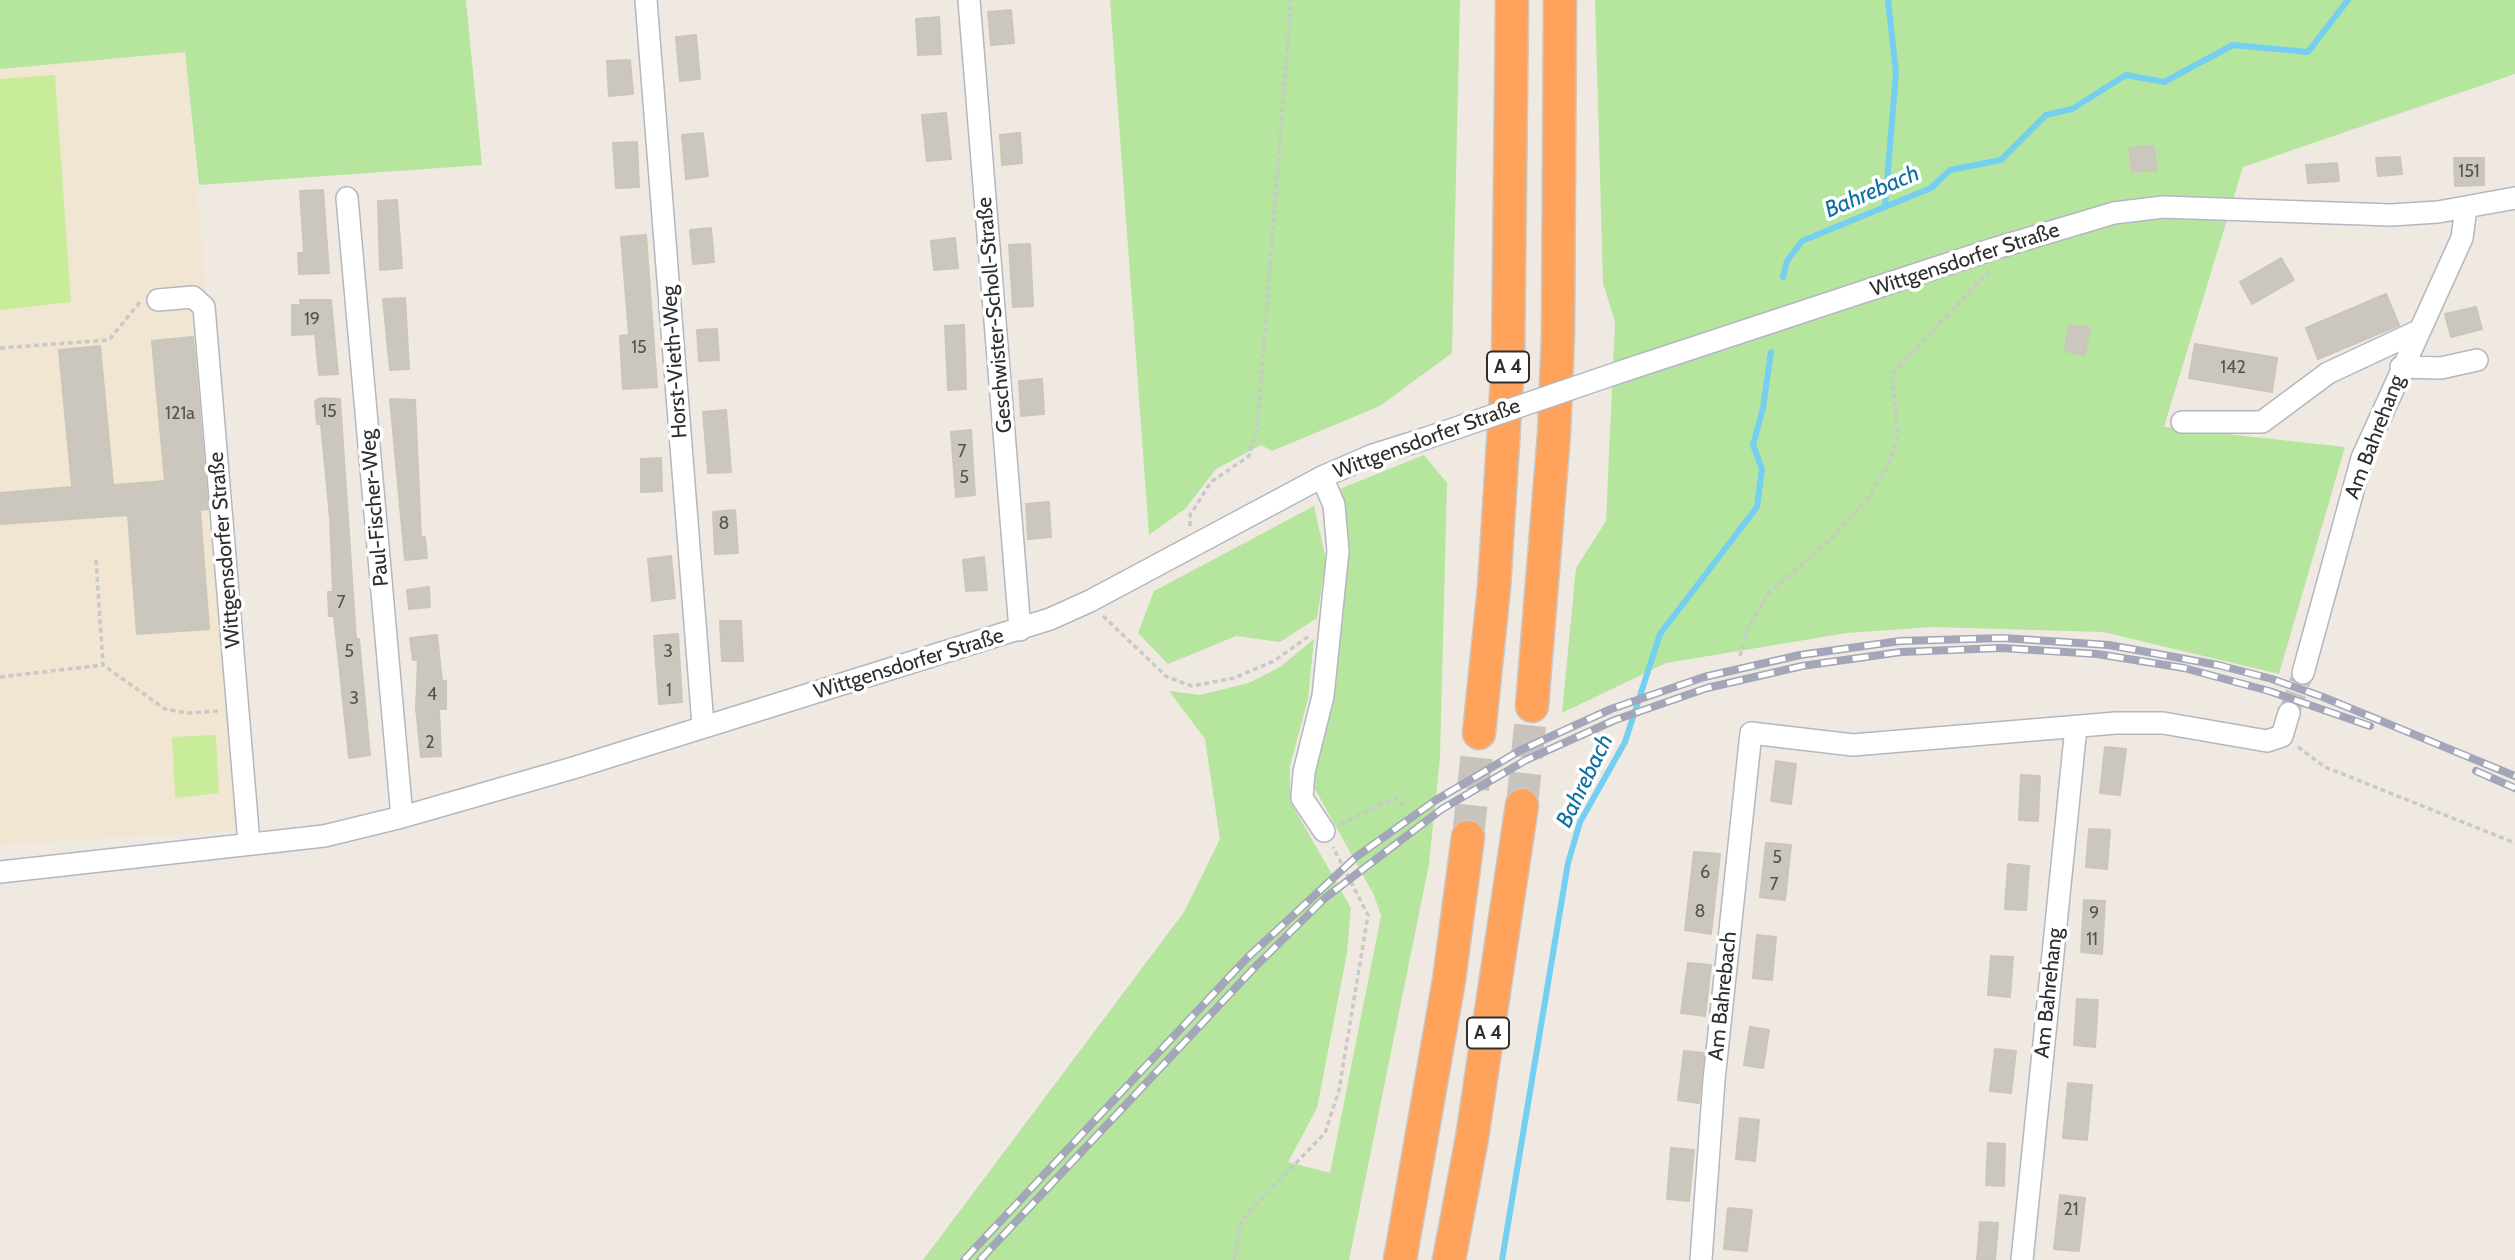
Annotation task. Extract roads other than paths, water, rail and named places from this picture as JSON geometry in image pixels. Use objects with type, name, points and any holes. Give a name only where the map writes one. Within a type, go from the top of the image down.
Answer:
[{"type":"highway","name":"A 4","points":[[1479,733],[1494,588],[1506,414],[1512,0]]},
{"type":"highway","name":"A 4","points":[[1532,706],[1556,385],[1562,67],[1560,0]]},
{"type":"highway","name":"A 4","points":[[1448,1260],[1474,1124],[1522,805]]},
{"type":"highway","name":"A 4","points":[[1400,1260],[1449,980],[1468,837]]},
{"type":"street","name":"Horst-Vieth-Weg","points":[[646,0],[703,725]]},
{"type":"street","name":"Geschwister-Scholl-Straße","points":[[970,0],[1020,630]]},
{"type":"street","name":"Paul-Fischer-Weg","points":[[347,198],[402,817]]},
{"type":"street","name":"Wittgensdorfer Straße","points":[[0,872],[324,836],[402,817],[573,768],[703,725],[1020,630],[1090,601],[1322,477],[1373,455],[1993,248],[2139,209],[2391,215],[2466,208],[2515,198]]},
{"type":"street","name":"Am Bahrehang","points":[[2303,673],[2362,458],[2462,238],[2466,208]]},
{"type":"street","name":"Wittgensdorfer Straße","points":[[158,300],[193,297],[204,307],[249,843]]},
{"type":"street","points":[[2182,422],[2262,422],[2328,373],[2418,331]]},
{"type":"street","points":[[2401,368],[2441,368],[2477,360]]},
{"type":"street","points":[[1322,477],[1334,505],[1338,551],[1324,696],[1304,772],[1302,798],[1324,831]]},
{"type":"street","points":[[2076,727],[2163,723],[2267,741],[2282,736],[2289,713]]},
{"type":"street","name":"Am Bahrehang","points":[[2022,1260],[2076,727]]},
{"type":"street","name":"Am Bahrebach","points":[[1700,1260],[1714,1080],[1751,733],[1853,745],[2076,727]]},
{"type":"waterway","points":[[1885,206],[1896,73],[1888,0]]},
{"type":"waterway","name":"Bahrebach","points":[[1783,277],[1787,261],[1802,241],[1931,188],[1950,170],[2001,160],[2046,115],[2072,109],[2126,75],[2164,82],[2233,45],[2308,52],[2348,0]]},
{"type":"waterway","name":"Bahrebach","points":[[1502,1260],[1568,863],[1580,822],[1625,742],[1660,634],[1757,507],[1762,469],[1753,445],[1763,408],[1771,352]]},
{"type":"tunnel","points":[[2289,713],[2303,673]]},
{"type":"tunnel","points":[[1522,805],[1532,706]]},
{"type":"tunnel","points":[[1468,837],[1479,733]]},
{"type":"railway","points":[[964,1260],[1247,958],[1356,857],[1436,800],[1521,750],[1611,709],[1704,677],[1800,655],[1900,641],[2003,638],[2109,645],[2218,665],[2272,679],[2323,697],[2515,776]]},
{"type":"railway","points":[[980,1260],[1256,966],[1325,898],[1442,809],[1526,760],[1615,720],[1707,688],[1802,666],[1901,652],[2002,648],[2097,654],[2184,668],[2269,691],[2370,726]]},
{"type":"railway","points":[[2476,771],[2515,788]]}]
